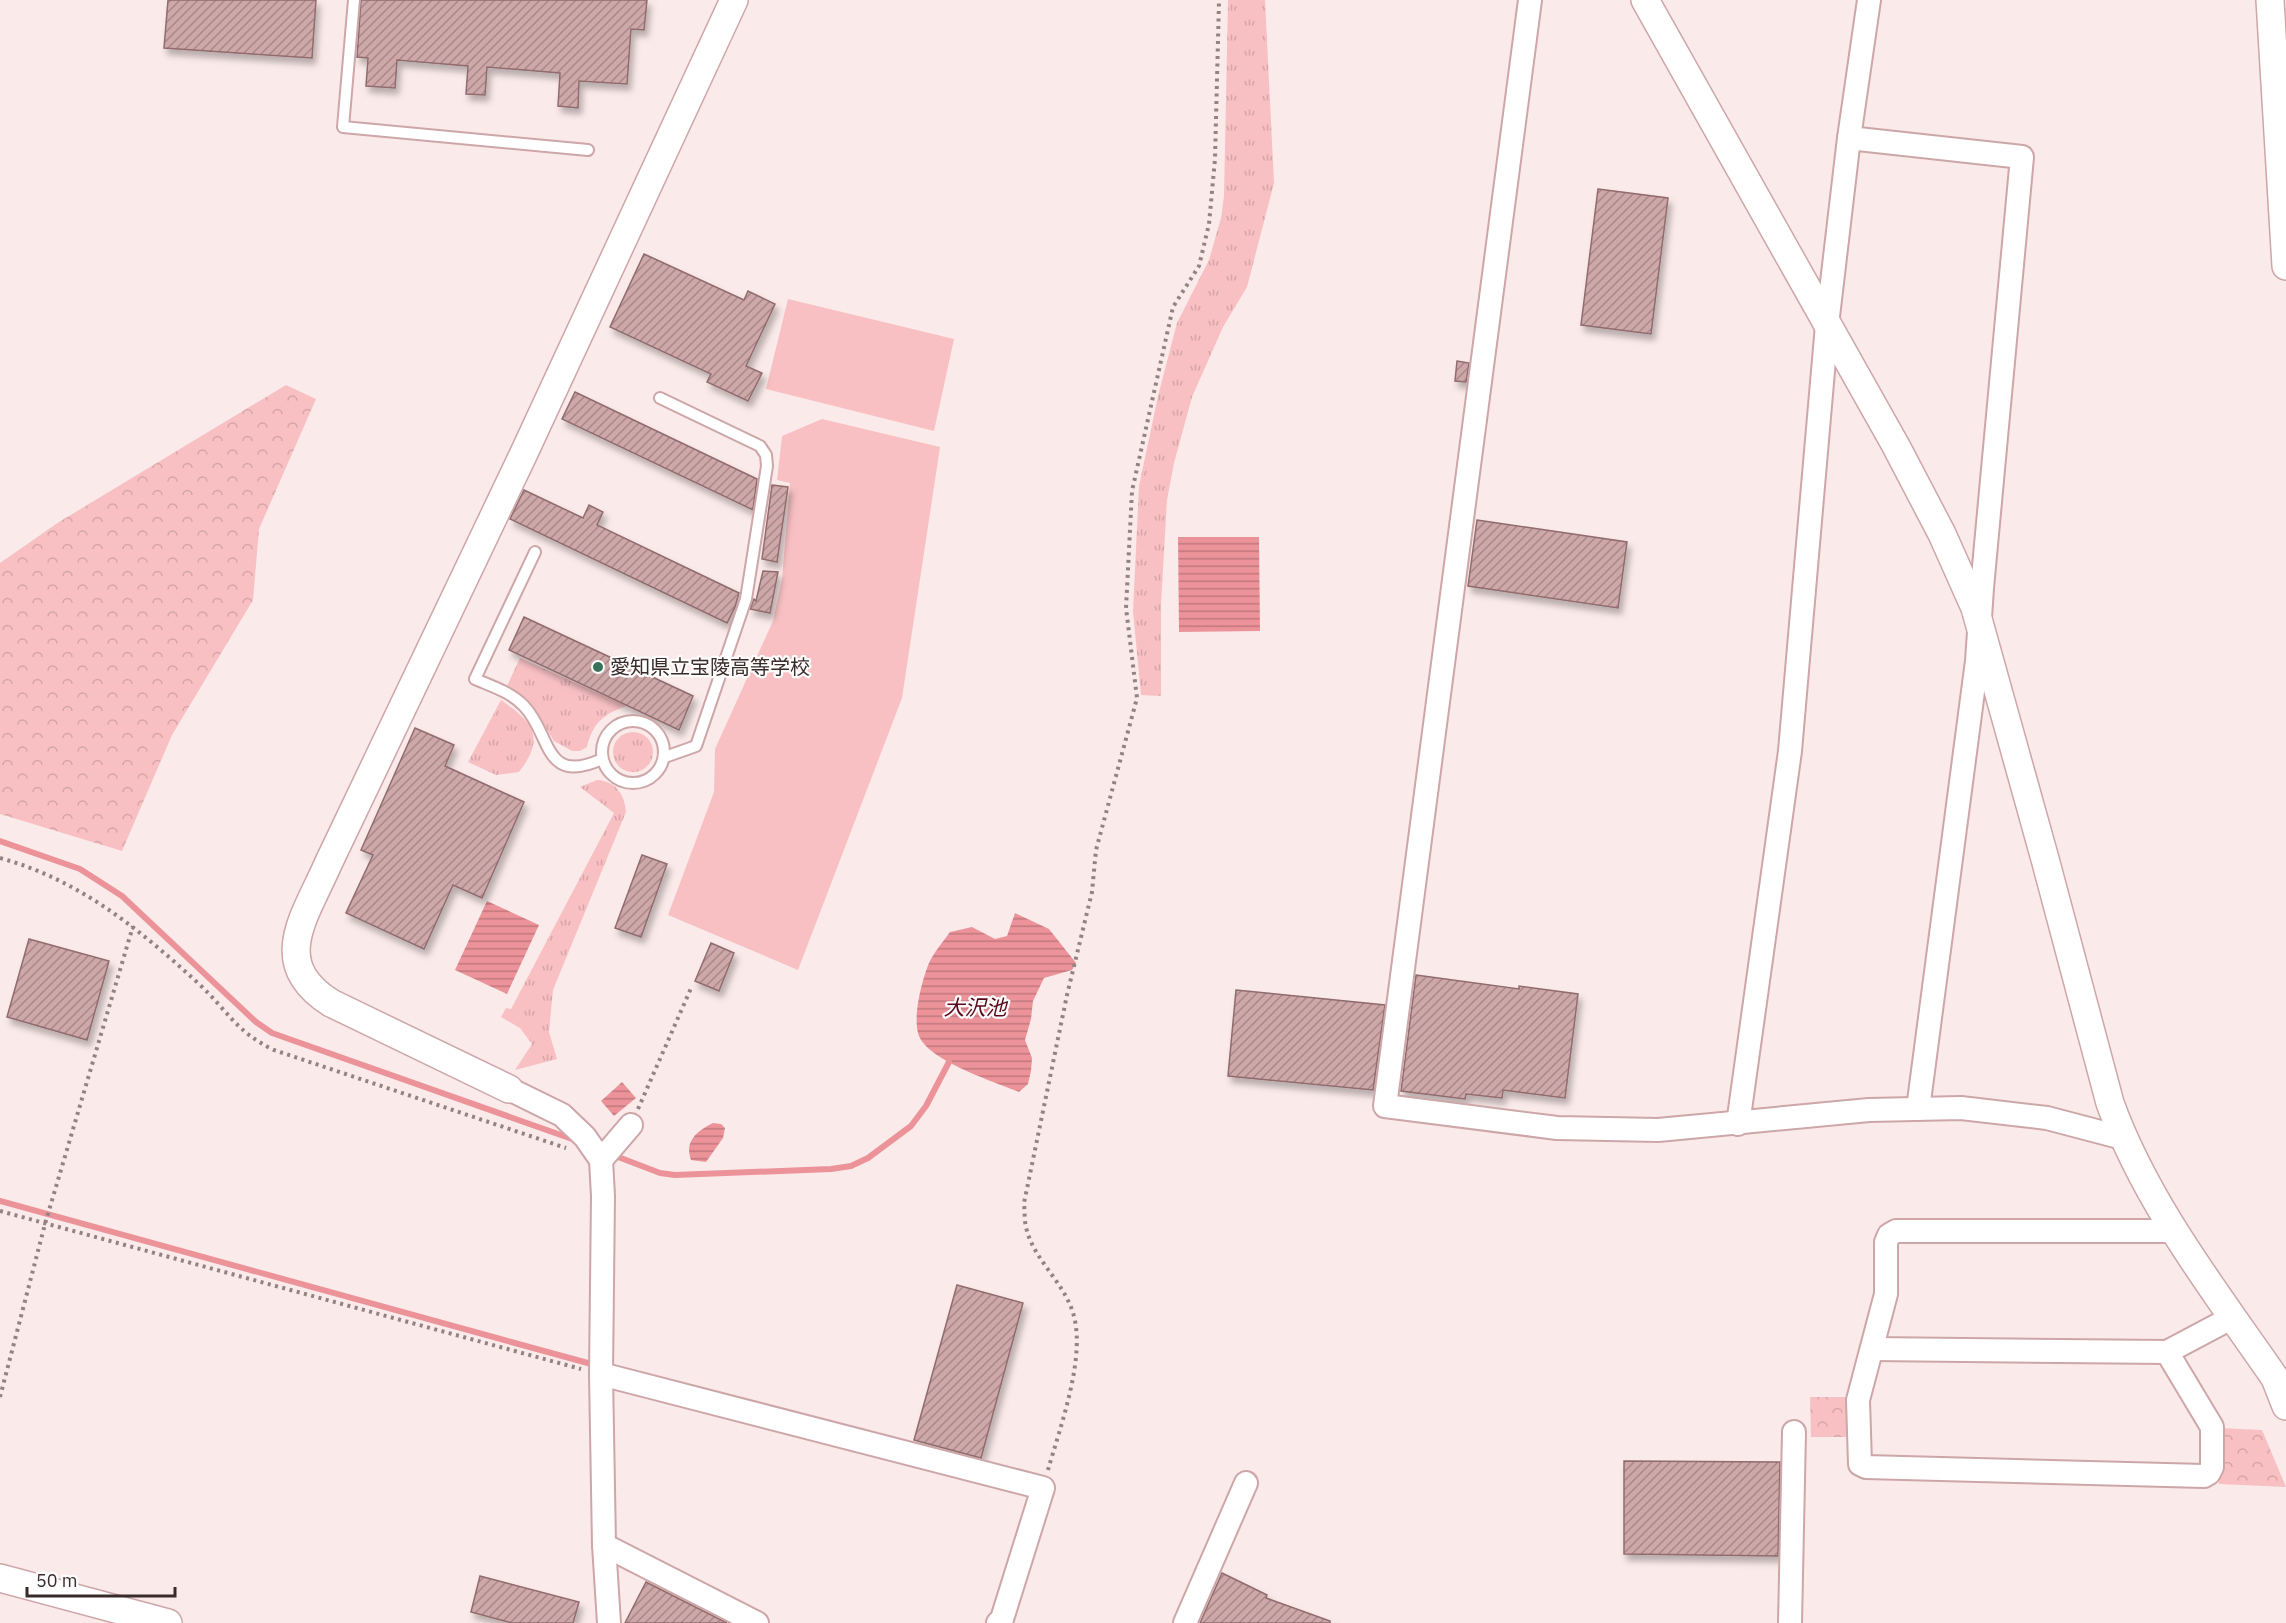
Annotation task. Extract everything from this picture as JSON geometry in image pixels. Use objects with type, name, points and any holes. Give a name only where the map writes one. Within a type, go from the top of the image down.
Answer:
[{"type":"street","points":[[609,1623],[604,1545],[601,1374],[603,1196],[601,1160],[585,1137],[562,1115],[318,995],[299,972],[295,959],[295,945],[328,864],[529,442],[734,0]]},
{"type":"street","points":[[1530,0],[1385,1106],[1557,1128],[1658,1130],[1738,1124],[1811,1115],[1961,1108],[2047,1118],[2123,1138]]},
{"type":"street","points":[[1646,0],[1896,446],[1942,534],[1980,620],[2104,1082],[2123,1138],[2175,1231],[2275,1378],[2286,1406]]},
{"type":"street","points":[[1738,1124],[1790,751],[1827,325],[1849,138],[1869,0]]},
{"type":"street","points":[[2270,0],[2283,177],[2286,266]]},
{"type":"street","points":[[1849,138],[2022,157],[1975,673],[1918,1109]]},
{"type":"street","points":[[601,1160],[631,1125]]},
{"type":"street","points":[[2167,1352],[2212,1427],[2212,1467],[2204,1476],[1866,1467],[1860,1464],[1858,1400],[1886,1294],[1886,1242],[1889,1235],[1896,1231],[2175,1231]]},
{"type":"street","points":[[1872,1350],[2167,1352],[2233,1317]]},
{"type":"street","points":[[601,1374],[1042,1488],[1004,1622]]},
{"type":"street","points":[[1790,1623],[1794,1432]]},
{"type":"street","points":[[1185,1623],[1246,1483]]},
{"type":"street","points":[[604,1545],[757,1623]]},
{"type":"street","points":[[0,1578],[168,1623]]},
{"type":"lane","points":[[354,0],[343,127],[588,150]]},
{"type":"lane","points":[[660,398],[760,446],[766,455],[767,466],[746,599],[696,746],[665,756]]},
{"type":"lane","points":[[534,552],[475,679],[506,692],[523,705],[532,717],[546,748],[554,758],[565,765],[588,765],[602,759]]},
{"type":"lane","points":[[631,720],[654,728],[664,747],[665,756],[656,774],[639,783],[629,783],[614,777],[607,770],[602,759],[602,748],[608,733],[622,722],[631,720]]},
{"type":"path","points":[[1042,1488],[1071,1391],[1077,1334],[1072,1310],[1057,1281],[1036,1252],[1026,1230],[1024,1203],[1067,995],[1092,892],[1096,850],[1137,698],[1126,608],[1132,491],[1173,307],[1199,266],[1209,224],[1215,159],[1219,0]]},
{"type":"path","points":[[0,858],[24,864],[60,881],[133,926],[201,987],[236,1026],[255,1041],[274,1050],[567,1149]]},
{"type":"path","points":[[0,1397],[45,1224],[133,926]]},
{"type":"path","points":[[631,1125],[692,986]]},
{"type":"path","points":[[0,1211],[601,1374]]},
{"type":"green space","points":[[1228,0],[1265,0],[1274,183],[1247,287],[1223,327],[1192,397],[1174,463],[1167,500],[1161,604],[1161,696],[1141,695],[1133,611],[1139,486],[1158,396],[1177,323],[1209,260],[1221,218],[1224,196]]},
{"type":"green space","points":[[788,299],[954,339],[934,431],[766,389]]},
{"type":"green space","points":[[286,385],[316,399],[259,529],[253,600],[172,735],[122,851],[0,814],[0,563],[59,522]]},
{"type":"green space","points":[[822,419],[940,447],[902,698],[798,970],[668,915],[714,792],[715,749],[773,621],[782,579],[790,483],[777,480],[782,436]]},
{"type":"green space","points":[[520,658],[627,706],[600,720],[592,732],[587,747],[580,751],[572,751],[554,741],[531,704],[507,686]]},
{"type":"green space","points":[[501,700],[528,723],[534,740],[527,760],[519,772],[496,775],[468,762]]},
{"type":"green space","points":[[633,732],[641,733],[647,738],[652,744],[652,760],[647,766],[641,771],[633,772],[625,771],[619,766],[614,760],[613,752],[614,744],[619,738],[625,733]]},
{"type":"green space","points":[[597,780],[609,783],[618,790],[624,800],[626,812],[553,990],[549,1032],[557,1059],[515,1070],[532,1044],[520,1028],[501,1017],[506,1008],[511,1009],[614,813],[580,787]]},
{"type":"green space","points":[[1810,1397],[1848,1397],[1848,1437],[1811,1437]]},
{"type":"green space","points":[[2220,1428],[2262,1430],[2286,1487],[2219,1484]]},
{"type":"water","points":[[1178,537],[1259,537],[1260,631],[1179,632]]},
{"type":"water","points":[[487,901],[539,925],[507,994],[455,970]]},
{"type":"water","name":"大沢池","points":[[1015,913],[1049,929],[1076,963],[1072,970],[1044,978],[1033,1001],[1025,1040],[1032,1058],[1031,1071],[1028,1084],[1019,1092],[964,1070],[935,1054],[925,1045],[917,1028],[917,1009],[929,963],[950,932],[972,927],[995,939],[1007,936]]},
{"type":"water","points":[[622,1082],[636,1098],[614,1116],[601,1101]]},
{"type":"water","points":[[713,1123],[721,1124],[725,1128],[723,1138],[706,1162],[691,1160],[689,1147],[693,1137]]},
{"type":"building","points":[[168,0],[316,0],[312,58],[164,48]]},
{"type":"building","points":[[361,0],[647,0],[644,30],[631,29],[627,84],[579,81],[578,108],[558,106],[560,73],[487,67],[485,95],[466,94],[468,66],[397,60],[395,88],[366,86],[368,58],[357,57]]},
{"type":"building","points":[[1598,189],[1668,198],[1651,334],[1581,325]]},
{"type":"building","points":[[644,254],[744,300],[748,291],[775,304],[746,366],[762,373],[748,401],[707,382],[711,374],[610,327]]},
{"type":"building","points":[[1457,361],[1469,363],[1466,382],[1455,381]]},
{"type":"building","points":[[575,392],[757,479],[753,510],[562,419]]},
{"type":"building","points":[[772,485],[788,487],[777,562],[762,559]]},
{"type":"building","points":[[524,490],[583,518],[589,505],[603,512],[597,525],[739,593],[727,623],[510,519]]},
{"type":"building","points":[[1477,520],[1627,542],[1618,608],[1468,586]]},
{"type":"building","points":[[763,571],[778,572],[770,613],[750,609],[754,599],[756,601]]},
{"type":"building","points":[[524,617],[693,696],[679,730],[509,650]]},
{"type":"building","points":[[415,728],[454,745],[445,766],[524,802],[482,898],[453,885],[424,949],[346,913],[373,855],[361,850]]},
{"type":"building","points":[[642,855],[667,864],[641,937],[615,928]]},
{"type":"building","points":[[29,939],[109,961],[87,1040],[7,1017]]},
{"type":"building","points":[[711,943],[734,953],[719,991],[695,981]]},
{"type":"building","points":[[1416,975],[1519,989],[1519,986],[1578,994],[1565,1098],[1503,1090],[1502,1098],[1466,1094],[1465,1099],[1401,1091]]},
{"type":"building","points":[[1236,990],[1385,1005],[1373,1090],[1228,1076]]},
{"type":"building","points":[[957,1285],[1023,1303],[981,1458],[914,1440]]},
{"type":"building","points":[[1624,1461],[1780,1462],[1778,1556],[1624,1554]]},
{"type":"building","points":[[1222,1573],[1267,1595],[1266,1598],[1330,1621],[1330,1623],[1200,1623]]},
{"type":"building","points":[[480,1576],[579,1602],[573,1623],[512,1623],[471,1612]]},
{"type":"building","points":[[646,1582],[727,1623],[625,1623]]},
{"type":"waterway","points":[[0,841],[80,869],[122,896],[256,1022],[272,1033],[575,1140]]},
{"type":"waterway","points":[[613,1155],[660,1173],[675,1175],[831,1169],[851,1166],[868,1158],[911,1126],[926,1106],[949,1062]]},
{"type":"waterway","points":[[0,1201],[595,1365]]},
{"type":"place","name":"愛知県立宝陵高等学校","points":[[598,667]]}]
